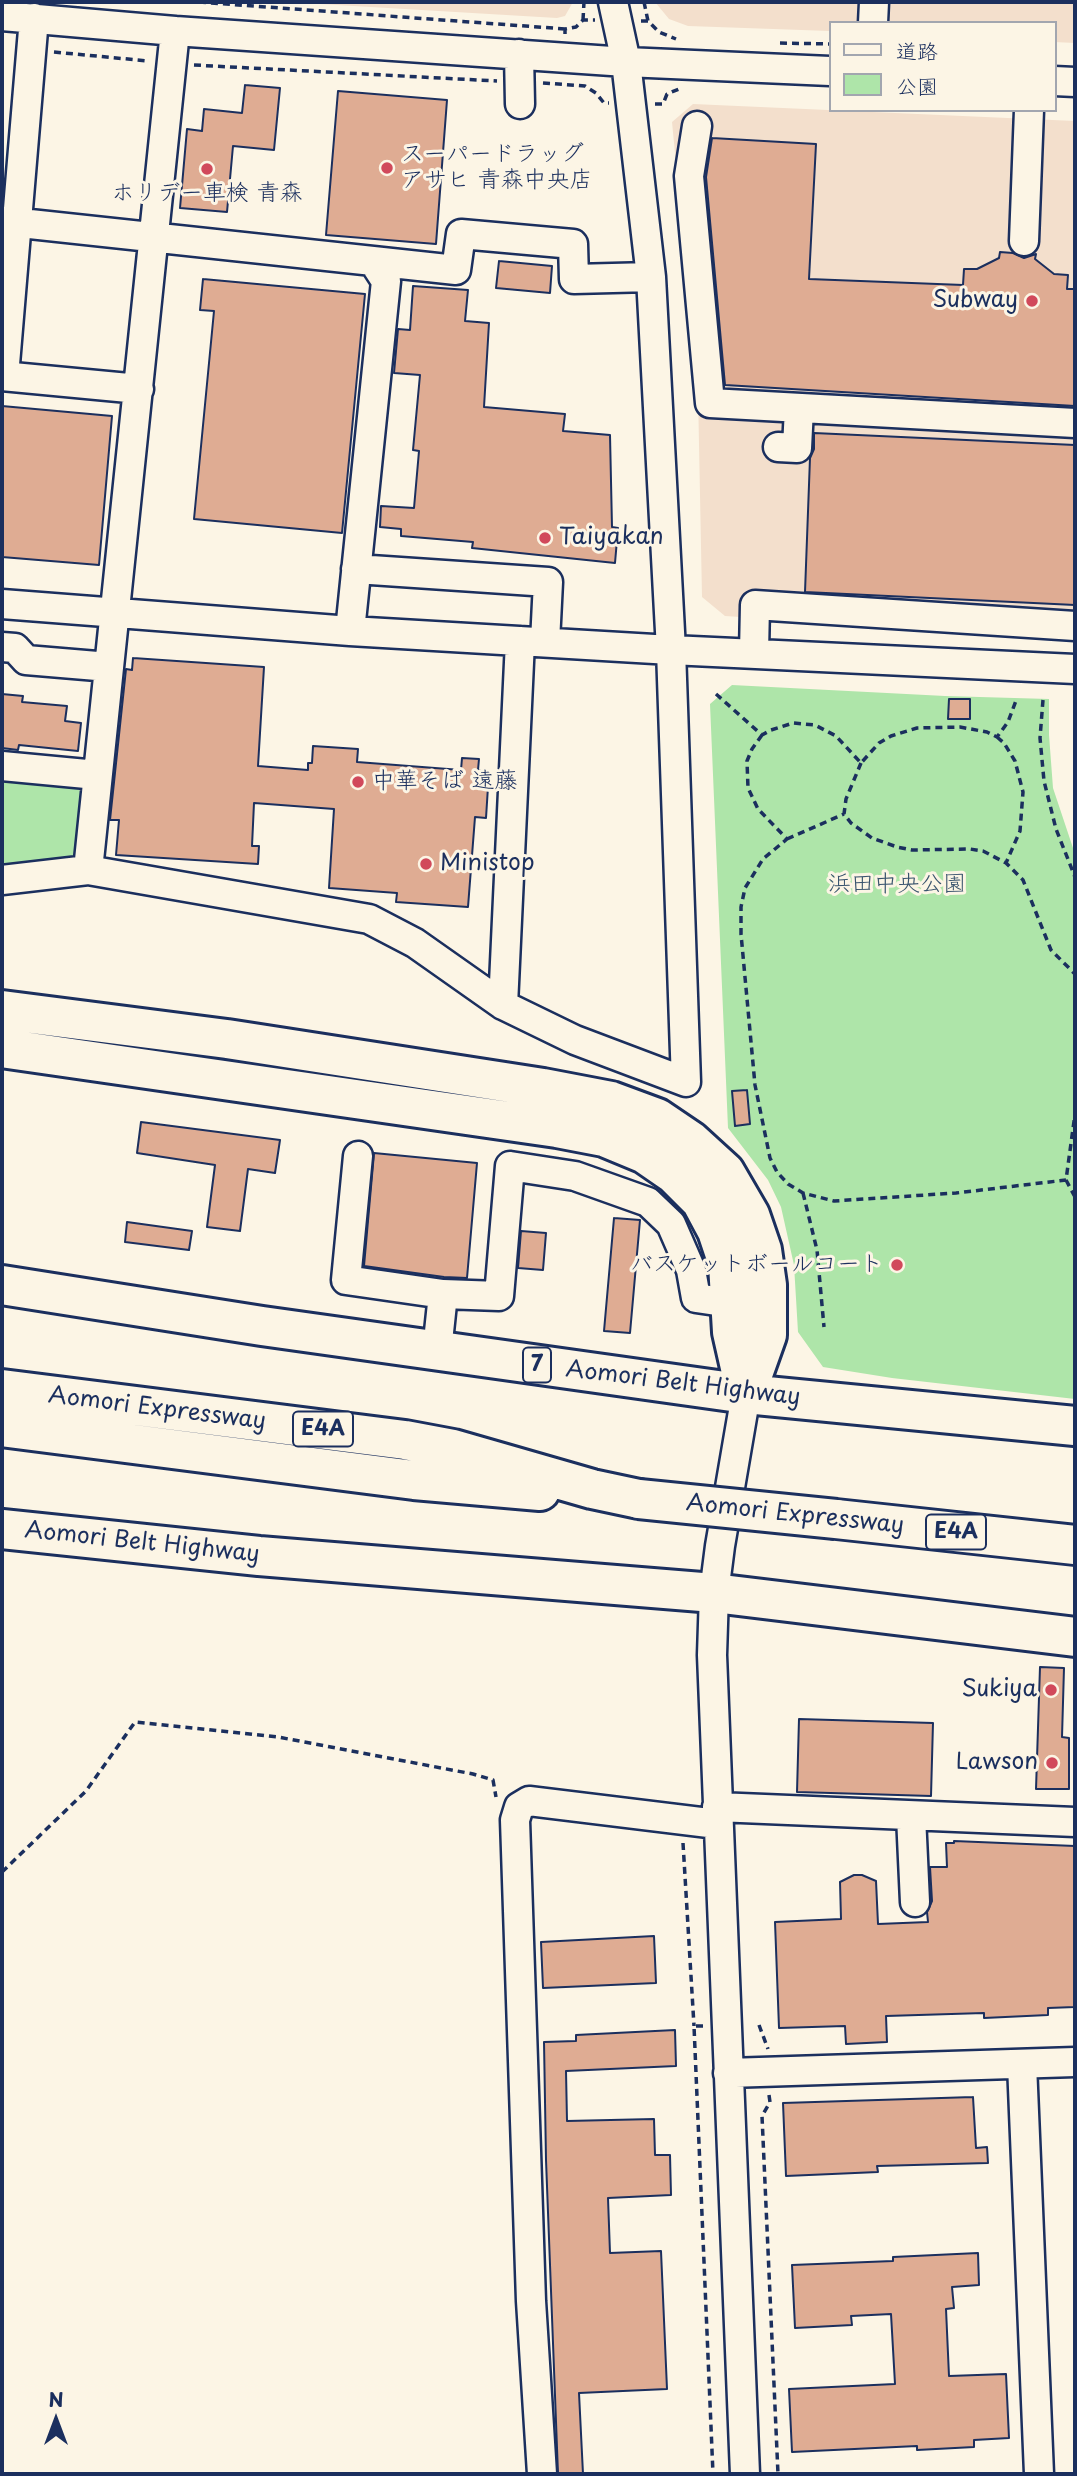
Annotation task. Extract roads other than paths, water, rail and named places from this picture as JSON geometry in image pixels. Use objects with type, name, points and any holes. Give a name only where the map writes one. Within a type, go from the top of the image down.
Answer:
[{"type":"highway","points":[[2,1010],[227,1039],[543,1088],[611,1101],[657,1118],[691,1141],[725,1172],[750,1215],[762,1250],[768,1285],[767,1335],[746,1394]]},
{"type":"highway","points":[[2,1019],[74,1021]]},
{"type":"highway","points":[[12,1054],[557,1128],[604,1137],[645,1154],[674,1174],[701,1201],[717,1231],[728,1264],[732,1332],[746,1394]]},
{"type":"highway","name":"Aomori Belt Highway","points":[[2,1285],[746,1394],[1075,1426]]},
{"type":"highway","points":[[2,1368],[94,1402]]},
{"type":"highway","name":"Aomori Expressway","points":[[2,1389],[429,1444],[592,1489],[639,1499]]},
{"type":"highway","name":"Aomori Expressway","points":[[2,1429],[414,1480],[639,1499],[1075,1545]]},
{"type":"highway","name":"Aomori Belt Highway","points":[[2,1529],[259,1556],[714,1593],[1075,1637]]},
{"type":"street","points":[[2,880],[88,870],[369,919],[415,943],[503,1005],[575,1040],[686,1082],[670,650],[651,277],[626,62],[613,2]]},
{"type":"street","points":[[873,21],[874,2]]},
{"type":"street","points":[[2,16],[175,31],[626,62],[828,71]]},
{"type":"street","points":[[34,18],[10,222],[3,376],[139,389]]},
{"type":"street","points":[[88,870],[175,31]]},
{"type":"street","points":[[519,54],[520,93]]},
{"type":"street","points":[[1056,81],[1075,82]]},
{"type":"street","points":[[1024,241],[1029,112]]},
{"type":"street","points":[[697,126],[689,176],[710,403],[1075,423]]},
{"type":"street","points":[[10,222],[456,270],[461,234],[573,244],[574,279],[651,277]]},
{"type":"street","points":[[350,631],[386,281],[373,261]]},
{"type":"street","points":[[778,447],[797,449],[799,408]]},
{"type":"street","points":[[356,569],[548,582],[533,641],[503,1005]]},
{"type":"street","points":[[2,604],[350,631],[670,650],[1075,668]]},
{"type":"street","points":[[754,653],[755,605],[1075,626]]},
{"type":"street","points":[[2,647],[15,648],[26,660],[109,667]]},
{"type":"street","points":[[2,766],[97,775]]},
{"type":"street","points":[[358,1156],[346,1280],[443,1294],[499,1296],[510,1166],[575,1176],[648,1202],[671,1224],[691,1270],[696,1298],[730,1303]]},
{"type":"street","points":[[437,1350],[443,1294]]},
{"type":"street","points":[[745,2474],[712,1655],[714,1593],[720,1546],[746,1394]]},
{"type":"street","points":[[542,2474],[531,2301],[515,1820],[519,1807],[529,1801],[682,1819],[717,1815],[911,1815],[1075,1822]]},
{"type":"street","points":[[911,1815],[915,1902]]},
{"type":"street","points":[[728,2073],[1075,2062]]},
{"type":"street","points":[[1022,2064],[1040,2474]]},
{"type":"place","name":"スーパードラッグ アサヒ 青森中央店","points":[[387,168]]},
{"type":"place","name":"ホリデー車検 青森","points":[[207,169]]},
{"type":"place","name":"Subway","points":[[1032,301]]},
{"type":"place","name":"Taiyakan","points":[[545,538]]},
{"type":"place","name":"中華そば 遠藤","points":[[358,782]]},
{"type":"place","name":"Ministop","points":[[426,864]]},
{"type":"place","name":"バスケットボールコート","points":[[897,1265]]},
{"type":"place","name":"Sukiya","points":[[1051,1690]]},
{"type":"place","name":"Lawson","points":[[1052,1763]]},
{"type":"park label","name":"浜田中央公園","points":[[897,885]]}]
